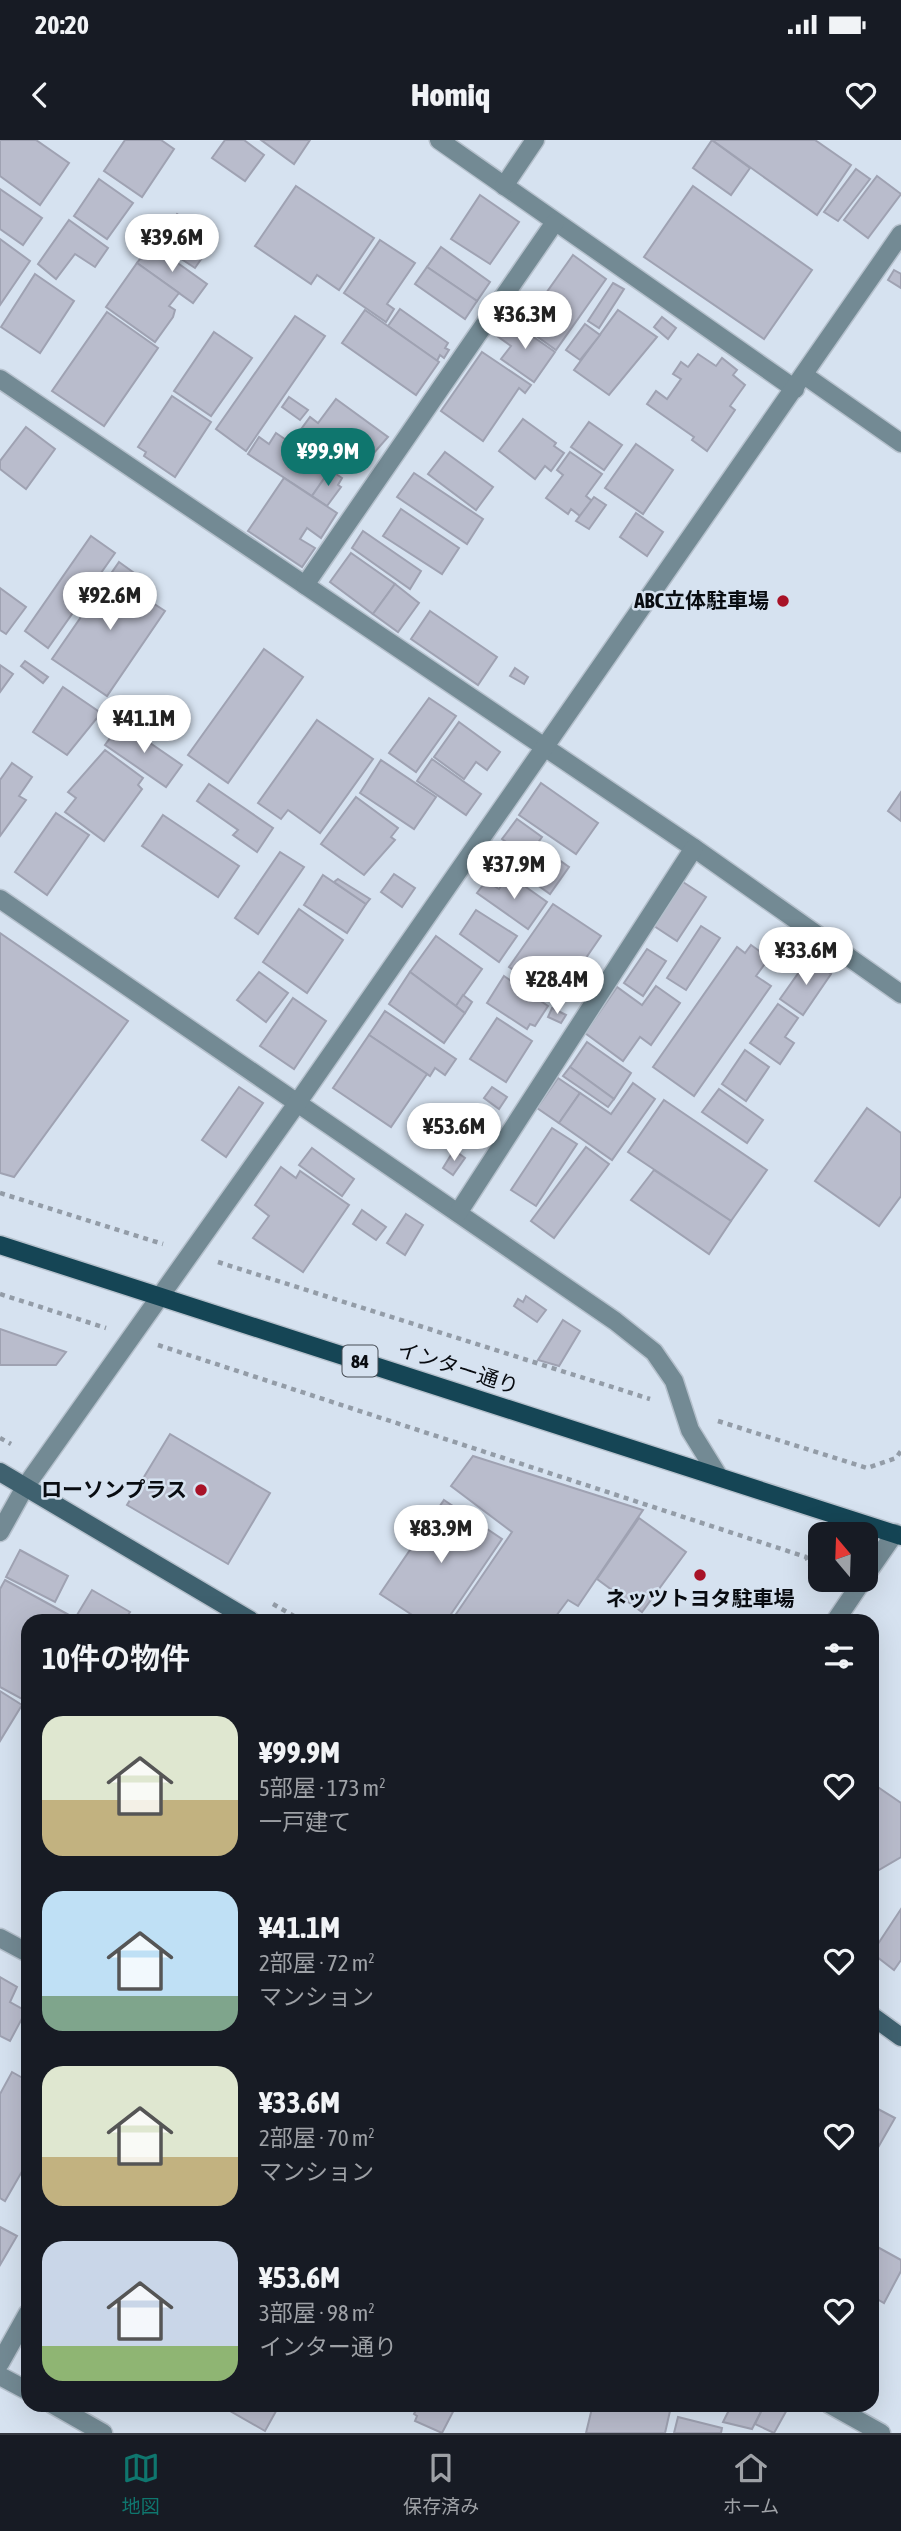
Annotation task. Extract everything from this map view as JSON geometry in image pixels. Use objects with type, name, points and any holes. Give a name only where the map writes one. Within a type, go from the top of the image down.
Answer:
[{"type":"main road","name":"インター通り","points":[[0,1245],[719,1477],[899,1531]]},
{"type":"street","points":[[439,140],[555,222],[799,382],[901,443]]},
{"type":"street","points":[[504,186],[534,140]]},
{"type":"street","points":[[305,585],[555,222]]},
{"type":"street","points":[[0,1532],[25,1488],[298,1102],[901,234]]},
{"type":"street","points":[[0,379],[694,848],[901,994]]},
{"type":"street","points":[[458,1213],[694,848]]},
{"type":"street","points":[[0,899],[615,1321],[654,1352],[674,1381],[690,1430],[719,1477]]},
{"type":"street","points":[[0,1472],[240,1614]]},
{"type":"street","points":[[878,1559],[899,1531]]},
{"type":"street","points":[[840,1614],[855,1592]]},
{"type":"street","points":[[0,1938],[21,1950]]},
{"type":"street","points":[[879,2021],[901,2037]]},
{"type":"street","points":[[0,2363],[21,2325]]},
{"type":"street","points":[[0,2376],[21,2387]]},
{"type":"street","points":[[66,2412],[103,2433]]},
{"type":"street","points":[[837,2412],[852,2426],[881,2433]]},
{"type":"path","points":[[0,1193],[655,1401]]},
{"type":"path","points":[[0,1294],[806,1557],[825,1594]]},
{"type":"path","points":[[708,1418],[867,1468],[896,1458],[901,1451]]},
{"type":"building","points":[[0,140],[36,140],[69,163],[40,205],[0,176]]},
{"type":"building","points":[[125,140],[161,140],[174,149],[142,197],[104,171]]},
{"type":"building","points":[[225,140],[244,140],[264,155],[245,181],[212,158]]},
{"type":"building","points":[[261,140],[310,140],[294,164]]},
{"type":"building","points":[[712,140],[750,168],[731,195],[693,168]]},
{"type":"building","points":[[712,140],[815,140],[851,165],[817,215]]},
{"type":"building","points":[[856,169],[870,179],[838,221],[824,212]]},
{"type":"building","points":[[877,176],[901,194],[868,238],[844,220]]},
{"type":"building","points":[[99,179],[133,203],[107,239],[74,216]]},
{"type":"building","points":[[296,186],[374,238],[339,290],[317,275],[311,284],[255,246]]},
{"type":"building","points":[[693,186],[812,270],[764,339],[644,257]]},
{"type":"building","points":[[0,189],[42,218],[23,245],[0,229]]},
{"type":"building","points":[[480,195],[519,222],[490,264],[451,239]]},
{"type":"building","points":[[177,214],[215,239],[195,268],[157,243]]},
{"type":"building","points":[[69,220],[108,248],[95,267],[75,254],[56,279],[38,264]]},
{"type":"building","points":[[0,239],[30,261],[0,305]]},
{"type":"building","points":[[380,240],[415,263],[387,304],[394,309],[386,322],[344,293]]},
{"type":"building","points":[[151,244],[207,284],[193,303],[137,263]]},
{"type":"building","points":[[441,247],[490,282],[477,301],[427,267]]},
{"type":"building","points":[[573,255],[606,279],[556,350],[510,317],[526,294],[539,303]]},
{"type":"building","points":[[137,263],[179,293],[169,306],[175,310],[173,317],[155,342],[106,307]]},
{"type":"building","points":[[427,267],[477,301],[465,319],[415,284]]},
{"type":"building","points":[[894,270],[901,274],[901,288],[888,280]]},
{"type":"building","points":[[35,274],[74,301],[40,353],[1,327]]},
{"type":"building","points":[[613,283],[624,289],[599,328],[588,321]]},
{"type":"building","points":[[400,309],[448,343],[445,348],[449,350],[444,358],[440,355],[437,361],[388,326]]},
{"type":"building","points":[[365,310],[439,362],[416,395],[342,343]]},
{"type":"building","points":[[618,310],[657,337],[609,395],[574,370]]},
{"type":"building","points":[[107,312],[158,348],[104,426],[52,391]]},
{"type":"building","points":[[295,316],[325,336],[246,451],[216,429]]},
{"type":"building","points":[[662,317],[676,328],[668,339],[654,327]]},
{"type":"building","points":[[509,320],[555,352],[534,382],[501,359],[511,346],[497,336]]},
{"type":"building","points":[[585,324],[600,335],[580,360],[566,350]]},
{"type":"building","points":[[214,332],[252,358],[211,416],[174,391]]},
{"type":"building","points":[[482,352],[531,385],[525,393],[519,388],[483,441],[441,411]]},
{"type":"building","points":[[698,354],[716,366],[722,358],[737,370],[733,375],[745,385],[730,406],[735,410],[707,451],[692,440],[694,437],[647,404],[656,391],[667,399],[681,379],[673,374],[681,362],[688,367]]},
{"type":"building","points":[[172,396],[211,422],[175,477],[144,456],[146,452],[138,447]]},
{"type":"building","points":[[289,397],[308,410],[300,420],[282,407]]},
{"type":"building","points":[[336,399],[388,437],[359,470],[299,432],[310,417],[318,423]]},
{"type":"building","points":[[523,419],[556,443],[554,446],[564,453],[551,471],[545,466],[535,479],[499,451]]},
{"type":"building","points":[[589,422],[622,445],[604,470],[571,447]]},
{"type":"building","points":[[26,427],[55,449],[26,489],[0,469],[0,461]]},
{"type":"building","points":[[276,433],[330,470],[312,496],[248,454],[259,437],[269,444]]},
{"type":"building","points":[[636,444],[673,470],[643,514],[605,488]]},
{"type":"building","points":[[445,452],[493,487],[476,510],[428,474]]},
{"type":"building","points":[[570,452],[602,474],[586,496],[592,501],[580,516],[571,509],[568,514],[546,498],[563,475],[557,470]]},
{"type":"building","points":[[330,470],[342,478],[338,485],[341,487],[327,506],[312,496]]},
{"type":"building","points":[[414,473],[483,519],[467,544],[397,497]]},
{"type":"building","points":[[284,478],[337,513],[321,538],[307,528],[300,539],[315,548],[302,567],[248,531]]},
{"type":"building","points":[[594,497],[606,505],[589,529],[576,521]]},
{"type":"building","points":[[401,509],[459,548],[442,574],[383,536]]},
{"type":"building","points":[[636,513],[663,532],[647,556],[620,537]]},
{"type":"building","points":[[363,531],[421,571],[410,589],[352,548]]},
{"type":"building","points":[[91,536],[115,553],[48,648],[25,631]]},
{"type":"building","points":[[351,553],[395,584],[373,614],[330,582]]},
{"type":"building","points":[[119,562],[144,580],[136,592],[165,611],[107,696],[52,659]]},
{"type":"building","points":[[395,584],[419,603],[398,632],[373,614]]},
{"type":"building","points":[[0,588],[26,607],[6,634],[0,630]]},
{"type":"building","points":[[430,611],[497,657],[478,685],[411,639]]},
{"type":"building","points":[[264,649],[303,677],[228,783],[188,755]]},
{"type":"building","points":[[25,661],[48,677],[43,683],[21,666]]},
{"type":"building","points":[[0,665],[13,674],[0,692]]},
{"type":"building","points":[[515,668],[528,677],[524,684],[510,676]]},
{"type":"building","points":[[63,687],[101,713],[67,755],[33,732]]},
{"type":"building","points":[[429,698],[456,716],[416,772],[389,753]]},
{"type":"building","points":[[317,720],[373,759],[320,833],[288,810],[281,819],[258,803]]},
{"type":"building","points":[[459,722],[500,752],[487,770],[476,762],[464,779],[434,757]]},
{"type":"building","points":[[121,723],[182,765],[166,787],[105,745]]},
{"type":"building","points":[[105,750],[143,778],[138,785],[142,789],[104,841],[65,812],[76,798],[68,792]]},
{"type":"building","points":[[432,759],[481,794],[466,815],[417,781]]},
{"type":"building","points":[[381,760],[436,797],[414,829],[360,793]]},
{"type":"building","points":[[12,763],[32,777],[19,796],[26,800],[0,836],[0,780]]},
{"type":"building","points":[[541,783],[598,823],[576,854],[519,815]]},
{"type":"building","points":[[209,784],[273,828],[257,852],[233,835],[238,830],[197,801]]},
{"type":"building","points":[[901,792],[901,821],[888,811]]},
{"type":"building","points":[[356,797],[398,828],[391,837],[395,840],[364,875],[321,844]]},
{"type":"building","points":[[56,813],[89,835],[47,895],[15,872]]},
{"type":"building","points":[[163,815],[239,866],[218,897],[142,846]]},
{"type":"building","points":[[517,819],[542,837],[537,844],[569,867],[550,894],[518,871],[528,858],[502,839]]},
{"type":"building","points":[[280,852],[304,867],[258,934],[235,918]]},
{"type":"building","points":[[394,874],[415,888],[402,907],[381,892]]},
{"type":"building","points":[[323,875],[366,904],[347,933],[304,905]]},
{"type":"building","points":[[509,875],[547,902],[528,929],[477,893],[486,881],[499,889]]},
{"type":"building","points":[[338,879],[370,899],[366,904],[334,882]]},
{"type":"building","points":[[683,882],[706,897],[677,941],[654,926]]},
{"type":"building","points":[[553,904],[601,936],[557,1000],[509,967]]},
{"type":"building","points":[[299,909],[343,940],[307,993],[263,962]]},
{"type":"building","points":[[476,910],[517,936],[499,962],[460,934]]},
{"type":"building","points":[[701,926],[720,938],[686,990],[667,978]]},
{"type":"building","points":[[0,933],[128,1021],[14,1177],[0,1173]]},
{"type":"building","points":[[436,936],[482,969],[456,1006],[410,972]]},
{"type":"building","points":[[751,945],[769,958],[756,976],[771,986],[694,1096],[653,1067],[737,947],[745,953]]},
{"type":"building","points":[[647,949],[666,961],[643,996],[624,983]]},
{"type":"building","points":[[809,958],[831,974],[803,1015],[780,999]]},
{"type":"building","points":[[259,972],[288,993],[266,1022],[237,1000]]},
{"type":"building","points":[[410,972],[465,1013],[444,1043],[389,1004]]},
{"type":"building","points":[[504,976],[548,1006],[535,1026],[530,1024],[527,1029],[487,1003]]},
{"type":"building","points":[[656,986],[680,1003],[651,1045],[640,1037],[623,1061],[585,1033],[617,987],[642,1005]]},
{"type":"building","points":[[463,995],[472,1002],[465,1013],[456,1006]]},
{"type":"building","points":[[293,998],[326,1021],[294,1069],[260,1046]]},
{"type":"building","points":[[778,1004],[798,1018],[785,1037],[794,1043],[780,1064],[750,1043]]},
{"type":"building","points":[[552,1008],[566,1015],[561,1023],[548,1017]]},
{"type":"building","points":[[385,1011],[456,1059],[445,1075],[435,1068],[430,1076],[369,1035]]},
{"type":"building","points":[[497,1018],[532,1041],[506,1082],[470,1059]]},
{"type":"building","points":[[369,1035],[427,1074],[391,1127],[333,1088]]},
{"type":"building","points":[[587,1042],[631,1073],[614,1099],[570,1067]]},
{"type":"building","points":[[745,1050],[769,1067],[746,1101],[722,1084]]},
{"type":"building","points":[[570,1067],[614,1099],[608,1107],[563,1076]]},
{"type":"building","points":[[558,1078],[580,1093],[559,1123],[537,1108]]},
{"type":"building","points":[[633,1083],[655,1099],[612,1160],[559,1123],[580,1093],[611,1114]]},
{"type":"building","points":[[239,1087],[263,1103],[226,1157],[202,1140]]},
{"type":"building","points":[[492,1087],[507,1097],[499,1109],[484,1098]]},
{"type":"building","points":[[719,1089],[763,1120],[747,1143],[702,1112]]},
{"type":"building","points":[[664,1100],[767,1170],[731,1221],[628,1152]]},
{"type":"building","points":[[867,1108],[901,1133],[901,1196],[879,1226],[815,1181]]},
{"type":"building","points":[[552,1128],[577,1144],[536,1206],[511,1190]]},
{"type":"building","points":[[586,1147],[609,1164],[554,1238],[531,1221]]},
{"type":"building","points":[[312,1148],[354,1179],[342,1196],[299,1165]]},
{"type":"building","points":[[454,1150],[465,1158],[453,1175],[443,1168]]},
{"type":"building","points":[[281,1167],[296,1178],[300,1171],[349,1205],[303,1272],[253,1238],[269,1216],[255,1205]]},
{"type":"building","points":[[654,1170],[731,1221],[709,1254],[631,1200]]},
{"type":"building","points":[[362,1210],[386,1227],[376,1240],[353,1224]]},
{"type":"building","points":[[406,1214],[423,1225],[405,1255],[387,1243]]},
{"type":"building","points":[[526,1296],[546,1310],[537,1322],[514,1306],[518,1299],[523,1302]]},
{"type":"building","points":[[563,1320],[580,1331],[559,1366],[538,1360]]},
{"type":"building","points":[[0,1329],[66,1352],[56,1365],[0,1365]]},
{"type":"building","points":[[170,1434],[270,1493],[228,1564],[127,1505]]},
{"type":"building","points":[[473,1456],[643,1510],[578,1606],[568,1600],[558,1614],[456,1614],[512,1532],[451,1486]]},
{"type":"building","points":[[444,1500],[502,1539],[451,1614],[411,1614],[380,1594]]},
{"type":"building","points":[[639,1518],[686,1552],[642,1612],[597,1579]]},
{"type":"building","points":[[20,1550],[68,1576],[55,1602],[6,1577]]},
{"type":"building","points":[[5,1580],[67,1614],[21,1614],[21,1698],[0,1687],[0,1589]]},
{"type":"building","points":[[92,1590],[130,1612],[129,1614],[78,1614]]},
{"type":"building","points":[[0,1691],[21,1707],[0,1741]]},
{"type":"building","points":[[879,1788],[901,1803],[901,1857],[879,1870]]},
{"type":"building","points":[[901,1909],[901,1960],[894,1970],[879,1958],[879,1942]]},
{"type":"building","points":[[0,1977],[17,1987],[10,2002],[21,2008],[21,2020],[10,2041],[0,2036]]},
{"type":"building","points":[[12,2072],[21,2077],[21,2173],[5,2201],[0,2198],[0,2094]]},
{"type":"building","points":[[879,2110],[895,2118],[879,2146]]},
{"type":"building","points":[[0,2227],[17,2236],[0,2265]]},
{"type":"building","points":[[879,2248],[901,2260],[901,2271],[884,2303],[879,2300]]},
{"type":"building","points":[[232,2412],[276,2412],[265,2431]]},
{"type":"building","points":[[453,2412],[442,2433],[415,2421],[417,2416],[414,2414]]},
{"type":"building","points":[[591,2412],[670,2412],[665,2433],[586,2433]]},
{"type":"building","points":[[728,2412],[761,2412],[752,2429],[723,2422]]},
{"type":"building","points":[[761,2412],[786,2412],[774,2433],[755,2424]]},
{"type":"building","points":[[678,2417],[722,2428],[721,2433],[674,2433]]},
{"type":"place","name":"ABC立体駐車場","points":[[783,601]]},
{"type":"place","name":"ローソンプラス","points":[[201,1490]]},
{"type":"place","name":"ネッツトヨタ駐車場","points":[[700,1575]]}]
